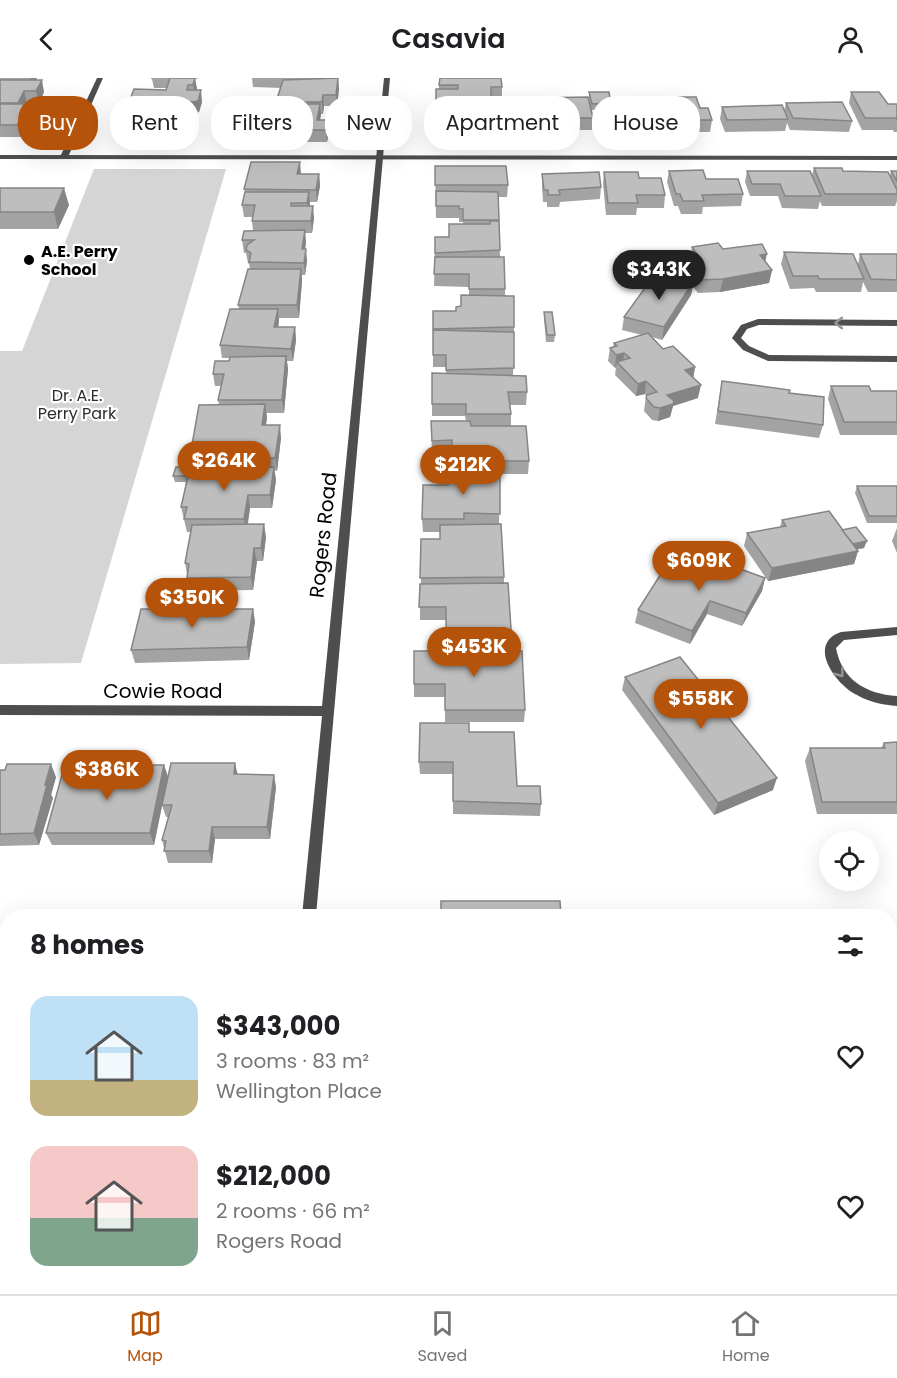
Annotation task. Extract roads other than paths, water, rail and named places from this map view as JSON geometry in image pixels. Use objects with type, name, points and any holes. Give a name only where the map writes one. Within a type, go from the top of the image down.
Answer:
[{"type":"street","points":[[64,157],[100,78]]},
{"type":"street","name":"Rogers Road","points":[[310,909],[326,711],[387,78]]},
{"type":"street","points":[[0,157],[897,158]]},
{"type":"street","points":[[897,323],[758,322],[744,327],[736,338],[746,348],[768,358],[897,359]]},
{"type":"street","points":[[897,631],[841,636],[830,647],[831,662],[852,689],[887,701],[897,701]]},
{"type":"street","name":"Cowie Road","points":[[0,710],[326,711]]},
{"type":"place","name":"A.E. Perry School","points":[[29,260]]},
{"type":"park label","name":"Dr. A.E. Perry Park","points":[[77,404]]}]
